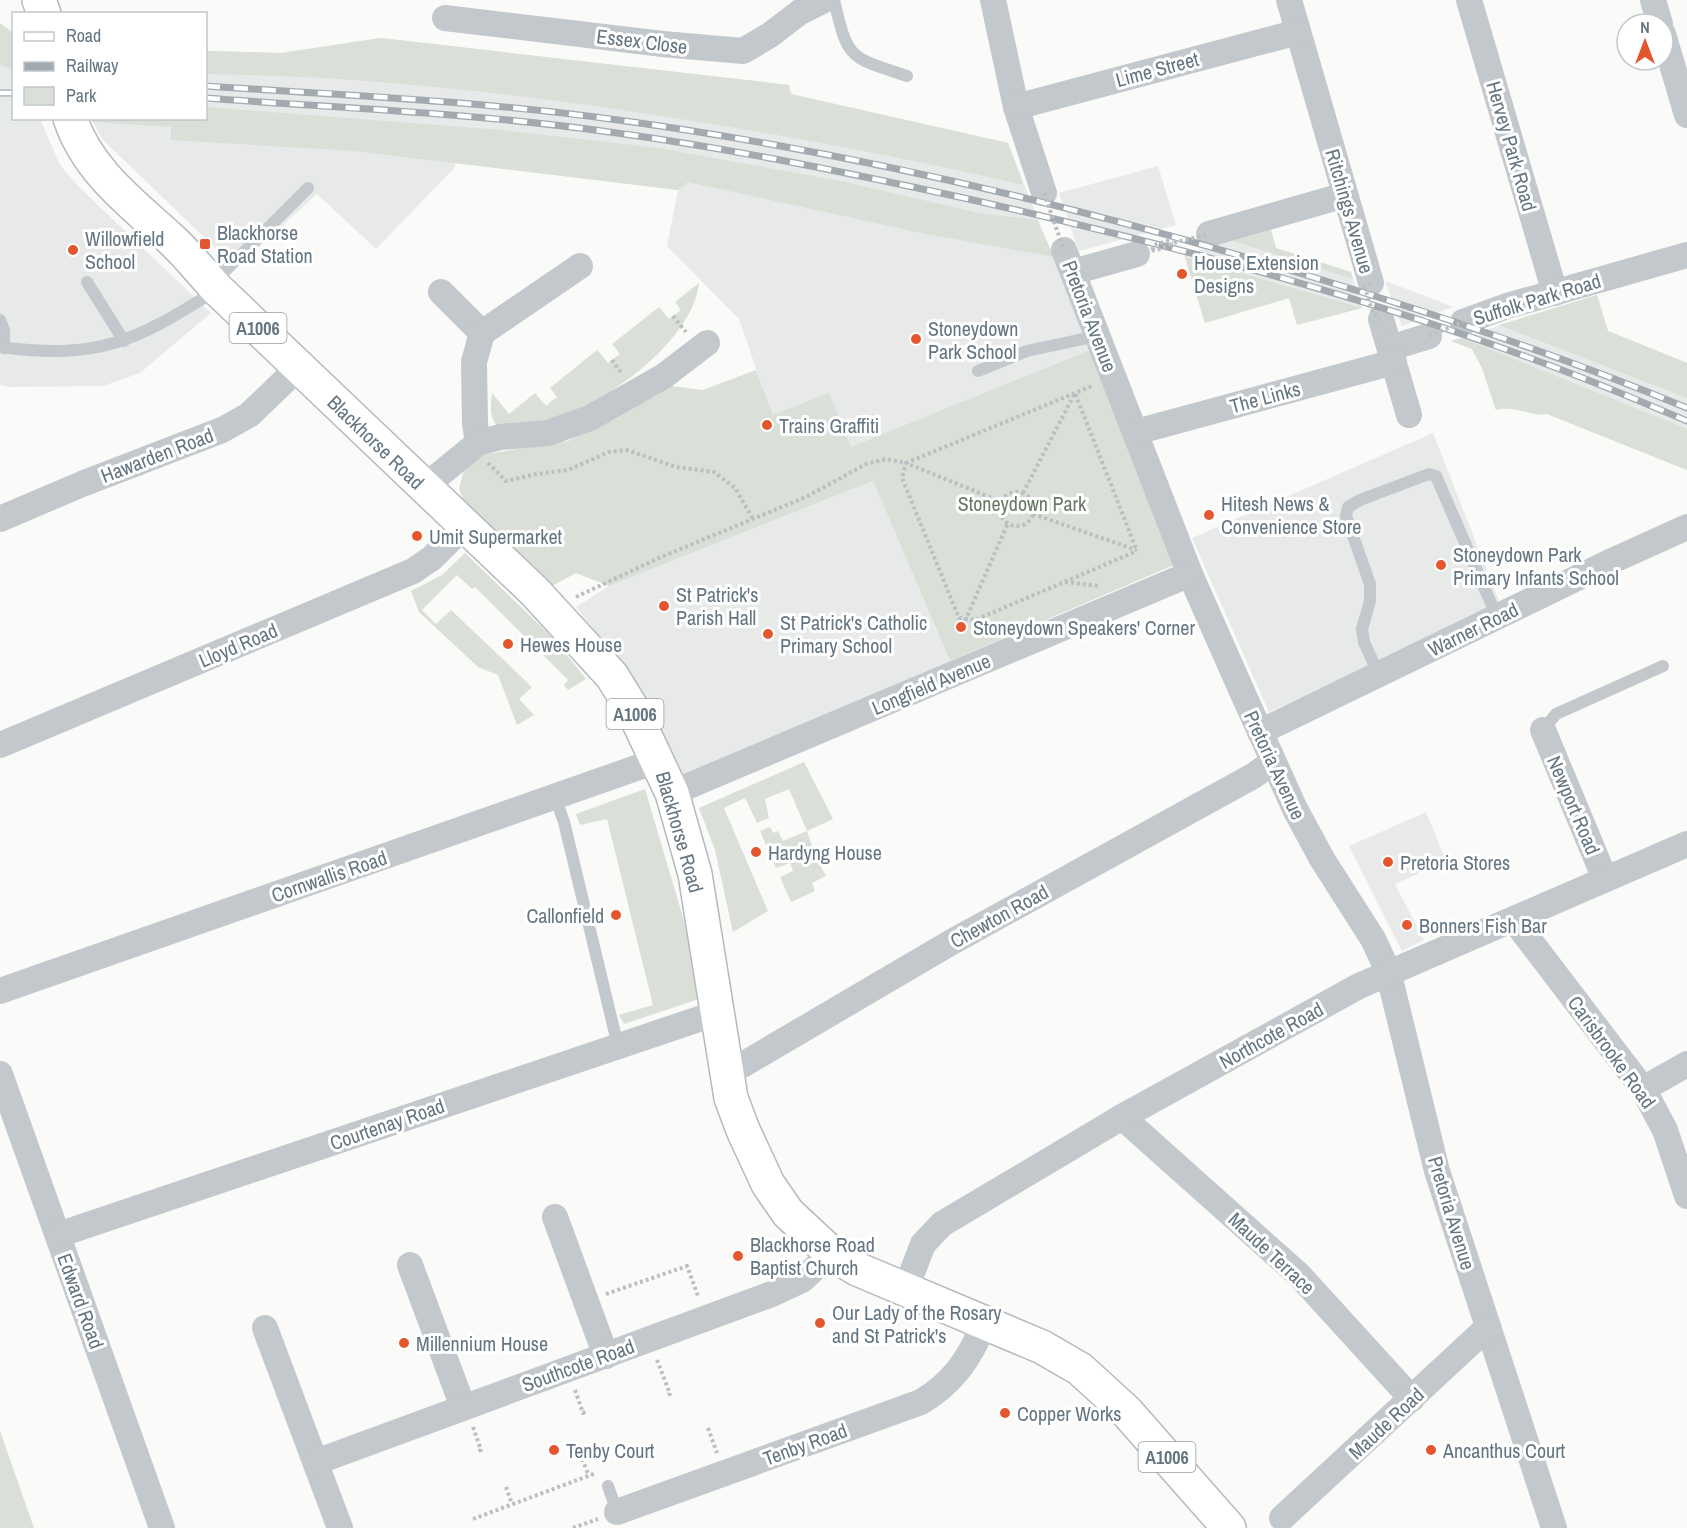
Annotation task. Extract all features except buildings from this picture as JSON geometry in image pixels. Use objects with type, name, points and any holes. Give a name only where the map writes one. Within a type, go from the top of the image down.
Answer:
[{"type":"main road","name":"Blackhorse Road","points":[[72,124],[87,157],[97,169],[174,242],[214,286],[555,612],[612,676],[659,760],[672,793],[695,874],[727,1074],[735,1108],[768,1184],[788,1213],[831,1253],[905,1291],[1042,1347],[1080,1369],[1126,1411],[1229,1528]]},
{"type":"street","name":"Essex Close","points":[[445,18],[743,51],[770,35],[800,12],[824,0]]},
{"type":"street","points":[[993,0],[1016,107],[1044,193]]},
{"type":"street","name":"Ritchings Avenue","points":[[1289,0],[1371,283]]},
{"type":"street","name":"Hervey Park Road","points":[[1469,0],[1555,292]]},
{"type":"street","name":"Lime Street","points":[[1016,107],[1298,32]]},
{"type":"street","points":[[1674,72],[1687,115]]},
{"type":"street","points":[[1209,234],[1344,195]]},
{"type":"street","points":[[1069,261],[1137,254]]},
{"type":"street","name":"Suffolk Park Road","points":[[1463,322],[1555,292],[1687,255]]},
{"type":"street","name":"Pretoria Avenue","points":[[1069,261],[1190,574],[1273,762],[1322,859],[1373,939],[1388,972],[1437,1171],[1554,1528]]},
{"type":"street","points":[[475,445],[474,362],[482,333],[580,266]]},
{"type":"street","points":[[441,292],[482,333]]},
{"type":"street","points":[[1381,318],[1409,415]]},
{"type":"street","points":[[1391,355],[1429,336]]},
{"type":"street","points":[[423,488],[475,445],[500,437],[548,433],[590,418],[664,376],[707,343]]},
{"type":"street","name":"The Links","points":[[1136,432],[1391,355]]},
{"type":"street","name":"Hawarden Road","points":[[0,519],[82,484],[222,430],[249,415],[299,367]]},
{"type":"street","name":"Lloyd Road","points":[[0,745],[413,572],[432,558],[464,526]]},
{"type":"street","name":"Warner Road","points":[[1260,732],[1687,527]]},
{"type":"street","name":"Longfield Avenue","points":[[672,793],[1190,574]]},
{"type":"street","name":"Newport Road","points":[[1543,730],[1605,879]]},
{"type":"street","name":"Cornwallis Road","points":[[0,991],[659,760]]},
{"type":"street","name":"Chewton Road","points":[[727,1074],[950,943],[1253,776],[1273,762]]},
{"type":"street","name":"Northcote Road","points":[[905,1291],[916,1259],[931,1233],[1122,1118],[1388,972],[1687,844]]},
{"type":"street","name":"Carisbrooke Road","points":[[1514,920],[1642,1089],[1665,1130],[1687,1196]]},
{"type":"street","name":"Courtenay Road","points":[[58,1235],[717,1013]]},
{"type":"street","points":[[1642,1089],[1687,1065]]},
{"type":"street","name":"Edward Road","points":[[0,1074],[162,1528]]},
{"type":"street","name":"Maude Terrace","points":[[1122,1118],[1299,1275],[1412,1399]]},
{"type":"street","points":[[555,1217],[606,1356]]},
{"type":"street","name":"Southcote Road","points":[[316,1462],[606,1356],[802,1280],[831,1253]]},
{"type":"street","points":[[410,1265],[463,1407]]},
{"type":"street","name":"Tenby Road","points":[[617,1512],[921,1402],[942,1390],[954,1377],[966,1361],[984,1324]]},
{"type":"street","name":"Maude Road","points":[[1282,1518],[1488,1327]]},
{"type":"street","points":[[265,1329],[340,1528]]},
{"type":"lane","points":[[834,0],[844,43],[862,61],[907,76]]},
{"type":"lane","points":[[0,320],[4,330],[2,348],[60,353],[92,350],[124,341],[165,322],[214,286],[308,188]]},
{"type":"lane","points":[[87,282],[124,341]]},
{"type":"lane","points":[[978,370],[1027,351],[1097,336]]},
{"type":"lane","points":[[1379,675],[1364,642],[1362,628],[1370,602],[1370,584],[1346,516],[1348,507],[1360,500],[1429,474],[1436,476],[1497,617]]},
{"type":"lane","points":[[1543,730],[1556,714],[1664,666]]},
{"type":"lane","points":[[555,797],[564,822],[618,1046]]},
{"type":"lane","name":"Tenby Road","points":[[608,1486],[617,1512]]},
{"type":"path","name":"Pretoria Avenue","points":[[1044,193],[1069,261]]},
{"type":"path","points":[[1173,243],[1167,241],[1154,245],[1152,250],[1209,234]]},
{"type":"path","name":"Ritchings Avenue","points":[[1371,283],[1365,288],[1373,314],[1381,318]]},
{"type":"path","name":"Suffolk Park Road","points":[[1429,336],[1463,322]]},
{"type":"path","points":[[906,463],[1113,377]]},
{"type":"path","points":[[1023,493],[1075,393]]},
{"type":"path","points":[[1075,393],[1137,550]]},
{"type":"path","points":[[475,445],[506,482],[537,474],[568,470],[609,452],[627,450],[676,467],[714,472],[735,488],[753,519]]},
{"type":"path","points":[[575,598],[623,573],[806,497],[866,464],[886,459],[906,463],[1002,502]]},
{"type":"path","points":[[906,463],[902,477],[959,618],[965,621],[975,620],[1137,550]]},
{"type":"path","points":[[1012,492],[1023,493],[1033,502],[1033,514],[1026,524],[1018,526],[1008,523],[1000,512],[1002,502],[1012,492]]},
{"type":"path","points":[[1033,514],[1137,550]]},
{"type":"path","points":[[965,621],[1008,523]]},
{"type":"path","points":[[586,1301],[687,1266],[706,1318]]},
{"type":"path","points":[[650,1339],[670,1394],[668,1395]]},
{"type":"path","points":[[582,1459],[589,1476]]},
{"type":"path","points":[[473,1519],[603,1471],[608,1486]]},
{"type":"path","points":[[506,1488],[512,1504]]},
{"type":"shaded area","name":"Willowfield School","points":[[0,23],[12,32],[12,120],[40,120],[60,165],[79,187],[211,313],[140,373],[103,386],[9,387],[0,385]]},
{"type":"shaded area","points":[[381,38],[789,85],[791,94],[1008,143],[1090,350],[748,490],[772,415],[739,319],[667,246],[678,190],[455,162],[455,167],[376,249],[317,194],[236,268],[103,140],[93,122],[92,120],[207,120],[207,51],[281,53]]},
{"type":"shaded area","points":[[1158,166],[1176,225],[1079,251],[1059,193]]},
{"type":"shaded area","points":[[1271,230],[1276,248],[1351,272],[1362,308],[1297,325],[1289,298],[1205,323],[1184,255]]},
{"type":"shaded area","points":[[1385,281],[1420,294],[1453,307],[1402,326]]},
{"type":"shaded area","points":[[1597,295],[1608,331],[1687,363],[1687,470],[1547,414],[1537,415],[1509,407],[1496,410],[1482,368],[1472,349],[1451,341]]},
{"type":"shaded area","points":[[1433,433],[1501,606],[1269,712],[1192,538]]},
{"type":"shaded area","name":"St Patrick's Catholic Primary School","points":[[873,481],[950,661],[685,777],[635,682],[576,607],[609,586]]},
{"type":"shaded area","points":[[1426,812],[1446,861],[1395,884],[1424,940],[1402,951],[1349,846]]},
{"type":"green space","points":[[0,23],[12,32],[12,69],[0,65]]},
{"type":"green space","points":[[381,38],[789,85],[791,94],[1008,143],[1023,185],[817,142],[572,103],[389,83],[207,74],[207,51],[281,53]]},
{"type":"green space","points":[[207,107],[502,130],[659,148],[845,182],[979,213],[1037,220],[1054,257],[926,234],[688,182],[678,190],[354,151],[171,140],[171,127],[93,122],[92,120],[207,120]]},
{"type":"green space","points":[[1271,230],[1276,248],[1351,272],[1353,279],[1233,241]]},
{"type":"green space","points":[[1185,257],[1362,308],[1297,325],[1289,298],[1205,323]]},
{"type":"green space","points":[[699,283],[693,305],[680,328],[640,370],[616,388],[591,403],[545,421],[499,427],[493,420],[492,393],[509,414],[535,393],[546,406],[557,397],[550,388],[597,350],[608,363],[620,354],[612,344],[659,307],[669,319],[681,310],[675,302]]},
{"type":"green space","points":[[1597,295],[1608,331],[1687,363],[1687,398],[1499,325]]},
{"type":"green space","points":[[1462,338],[1687,429],[1687,470],[1547,414],[1509,409],[1496,410],[1482,368],[1472,349],[1451,341]]},
{"type":"green space","name":"Stoneydown Park","points":[[1090,350],[1174,565],[950,661],[873,481],[609,586],[576,573],[552,586],[464,502],[459,489],[463,473],[473,462],[486,454],[568,441],[671,386],[703,390],[756,370],[773,415],[829,393],[851,447]]},
{"type":"green space","points":[[465,553],[555,640],[586,679],[568,690],[564,685],[568,680],[475,587],[472,589],[457,575],[422,610],[436,624],[451,610],[532,687],[519,699],[534,715],[517,725],[498,675],[478,667],[419,612],[411,591],[442,575]]},
{"type":"green space","points":[[804,762],[833,819],[807,831],[789,789],[765,799],[769,818],[757,823],[745,798],[724,808],[768,911],[733,932],[715,850],[699,808]]},
{"type":"green space","points":[[645,789],[684,921],[699,999],[624,1024],[619,1015],[653,1005],[607,819],[580,825],[576,814]]},
{"type":"green space","points":[[770,827],[773,833],[778,831],[783,841],[807,831],[816,858],[826,876],[812,883],[815,891],[791,902],[780,877],[793,871],[790,863],[776,868],[760,831]]},
{"type":"green space","points":[[0,1431],[34,1528],[0,1528]]},
{"type":"railway","points":[[207,86],[464,103],[567,113],[788,147],[956,182],[1123,223],[1340,285],[1540,351],[1687,408]]},
{"type":"railway","points":[[0,93],[12,93]]},
{"type":"railway","points":[[207,98],[454,115],[648,137],[739,152],[964,198],[1193,253],[1344,296],[1493,345],[1687,421]]},
{"type":"place","name":"Blackhorse Road Station","points":[[205,244]]},
{"type":"place","name":"Willowfield School","points":[[73,250]]},
{"type":"place","name":"House Extension Designs","points":[[1182,274]]},
{"type":"place","name":"Stoneydown Park School","points":[[916,339]]},
{"type":"place","name":"Trains Graffiti","points":[[767,425]]},
{"type":"place","name":"Hitesh News & Convenience Store","points":[[1209,515]]},
{"type":"place","name":"Umit Supermarket","points":[[417,536]]},
{"type":"place","name":"Stoneydown Park Primary Infants School","points":[[1441,565]]},
{"type":"place","name":"St Patrick's Parish Hall","points":[[664,606]]},
{"type":"place","name":"Stoneydown Speakers' Corner","points":[[961,627]]},
{"type":"place","name":"St Patrick's Catholic Primary School","points":[[768,634]]},
{"type":"place","name":"Hewes House","points":[[508,644]]},
{"type":"place","name":"Hardyng House","points":[[756,852]]},
{"type":"place","name":"Pretoria Stores","points":[[1388,862]]},
{"type":"place","name":"Callonfield","points":[[616,915]]},
{"type":"place","name":"Bonners Fish Bar","points":[[1407,925]]},
{"type":"place","name":"Blackhorse Road Baptist Church","points":[[738,1256]]},
{"type":"place","name":"Our Lady of the Rosary and St Patrick's","points":[[820,1323]]},
{"type":"place","name":"Millennium House","points":[[404,1343]]},
{"type":"place","name":"Copper Works","points":[[1005,1413]]},
{"type":"place","name":"Tenby Court","points":[[554,1450]]},
{"type":"place","name":"Ancanthus Court","points":[[1431,1450]]}]
